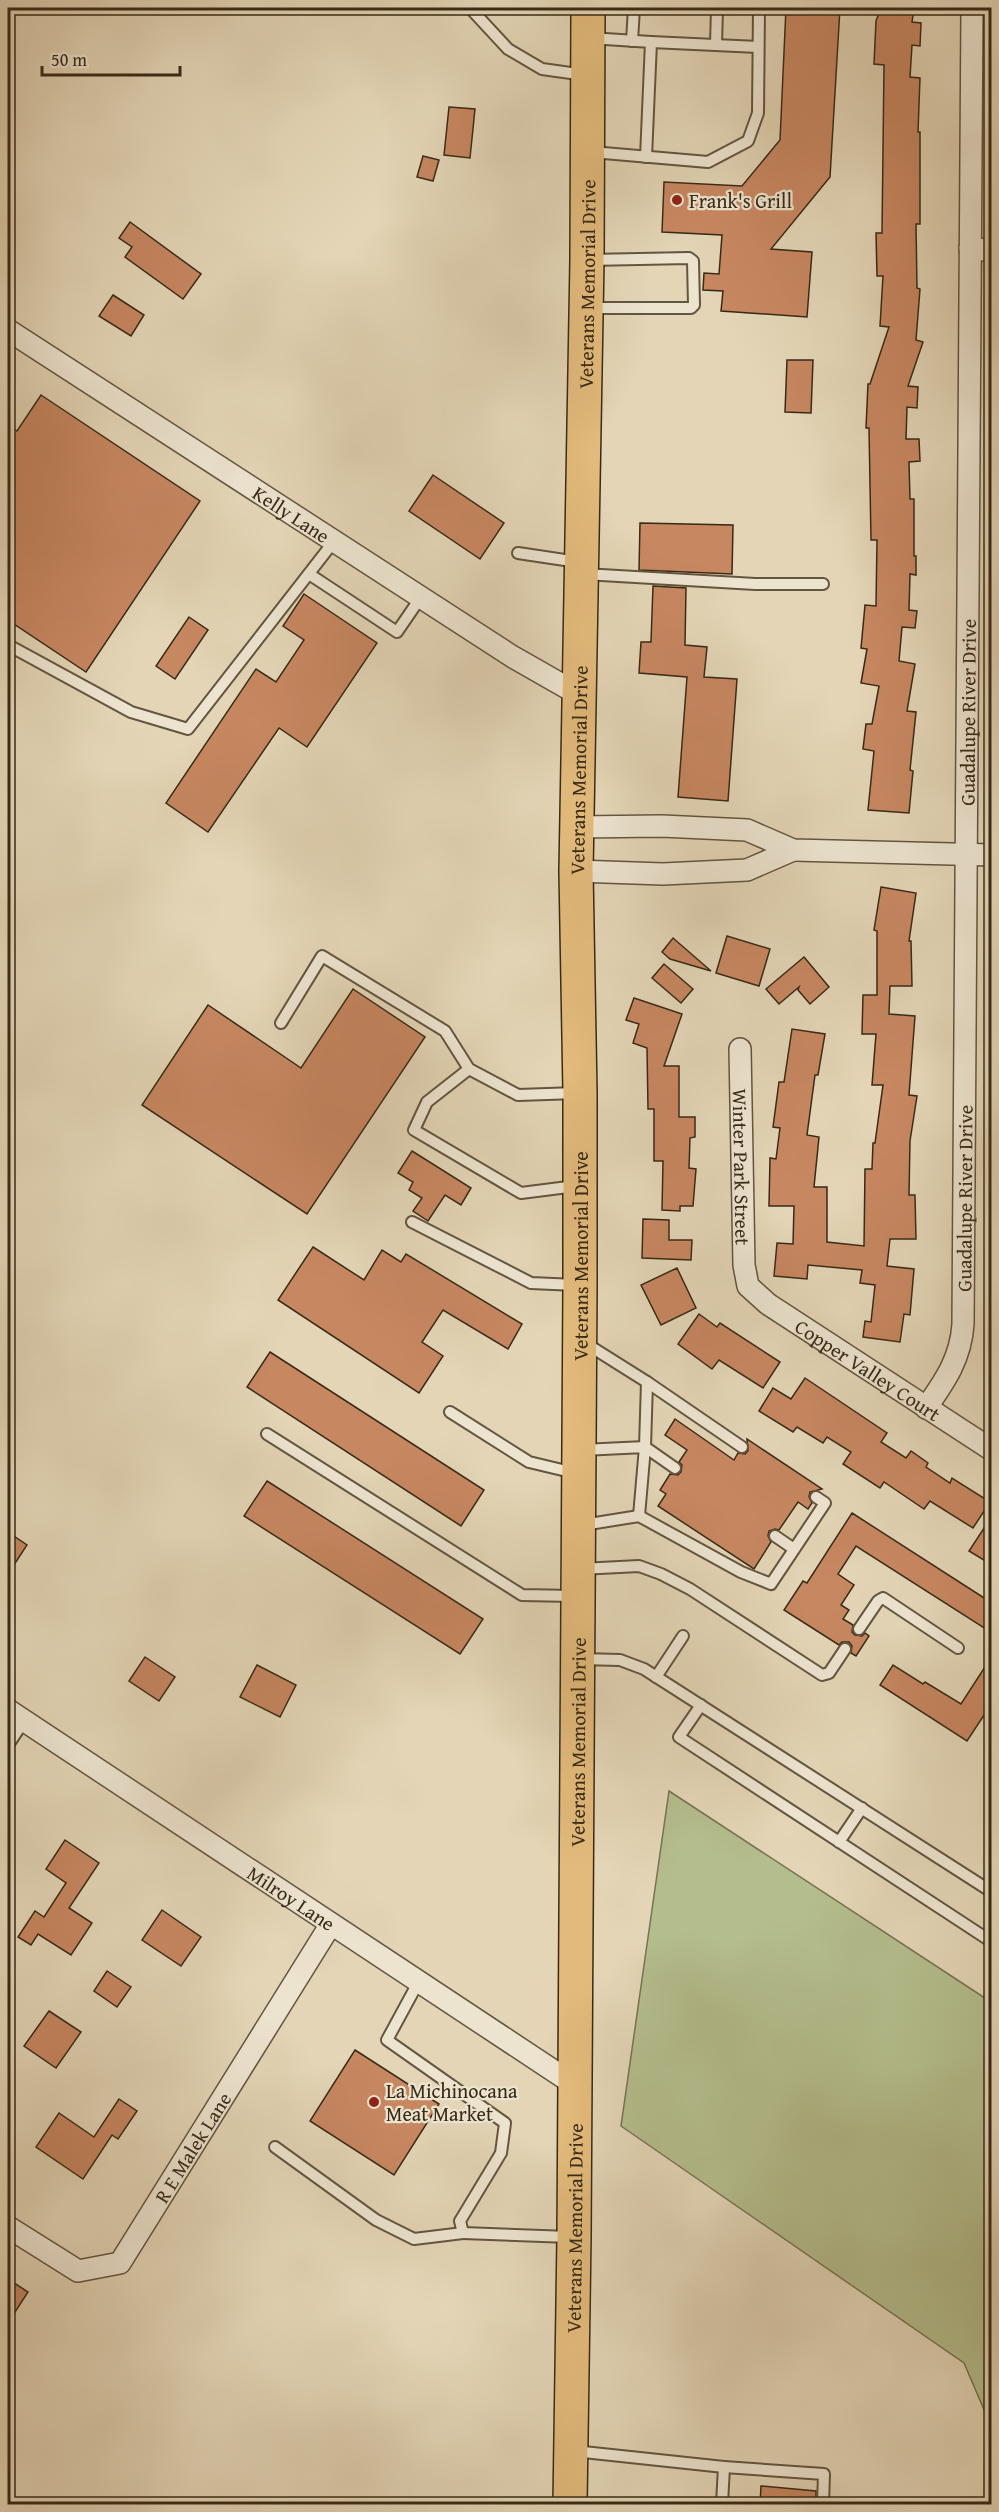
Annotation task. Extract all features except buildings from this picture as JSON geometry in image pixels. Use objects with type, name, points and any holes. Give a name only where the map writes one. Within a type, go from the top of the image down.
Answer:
[{"type":"main road","name":"Veterans Memorial Drive","points":[[570,2505],[574,2237],[580,1285],[576,827],[587,260],[588,22]]},
{"type":"street","name":"Guadalupe River Drive","points":[[926,1408],[952,1370],[962,1342],[972,8]]},
{"type":"street","points":[[970,248],[992,251]]},
{"type":"street","name":"Kelly Lane","points":[[8,330],[513,657],[578,694]]},
{"type":"street","points":[[576,827],[662,826],[747,830],[794,850],[992,855]]},
{"type":"street","points":[[576,871],[663,874],[747,870],[794,850]]},
{"type":"street","name":"Winter Park Street","points":[[740,1048],[744,1265],[748,1286]]},
{"type":"street","name":"Copper Valley Court","points":[[748,1286],[768,1304],[992,1450]]},
{"type":"street","name":"Milroy Lane","points":[[16,1716],[575,2085]]},
{"type":"street","name":"R E Malek Lane","points":[[8,2227],[78,2271],[120,2263],[331,1924]]},
{"type":"lane","points":[[470,8],[508,49],[542,69],[588,76]]},
{"type":"lane","points":[[632,40],[633,8]]},
{"type":"lane","points":[[716,45],[717,8]]},
{"type":"lane","points":[[588,152],[708,162],[748,141],[758,113],[759,8]]},
{"type":"lane","points":[[588,22],[632,40],[758,48]]},
{"type":"lane","points":[[646,157],[651,42]]},
{"type":"lane","points":[[586,308],[691,308],[694,305],[693,261],[689,258],[587,260]]},
{"type":"lane","points":[[8,645],[131,712],[188,729],[335,540]]},
{"type":"lane","points":[[518,554],[581,568],[755,584],[823,584]]},
{"type":"lane","points":[[309,574],[397,632],[421,597]]},
{"type":"lane","points":[[281,1023],[322,956],[445,1031],[469,1069],[518,1095],[580,1093]]},
{"type":"lane","points":[[469,1069],[427,1102],[414,1130],[521,1193],[579,1186]]},
{"type":"lane","points":[[412,1222],[531,1283],[580,1285]]},
{"type":"lane","points":[[579,1340],[647,1382],[742,1447]]},
{"type":"lane","points":[[639,1516],[645,1447],[647,1382]]},
{"type":"lane","points":[[450,1412],[529,1462],[578,1462],[645,1447],[675,1468]]},
{"type":"lane","points":[[267,1434],[522,1595],[639,1566],[690,1589],[822,1675],[829,1673],[845,1649]]},
{"type":"lane","points":[[577,1526],[639,1516],[741,1572],[771,1584],[794,1549],[821,1500]]},
{"type":"lane","points":[[775,1536],[794,1549]]},
{"type":"lane","points":[[859,1629],[878,1601],[883,1598],[958,1648]]},
{"type":"lane","points":[[656,1677],[684,1636]]},
{"type":"lane","points":[[577,1659],[620,1660],[644,1669],[992,1892]]},
{"type":"lane","points":[[701,1705],[679,1737],[992,1942]]},
{"type":"lane","points":[[8,1745],[16,1716]]},
{"type":"lane","points":[[840,1842],[862,1808]]},
{"type":"lane","points":[[419,1981],[387,2040],[505,2123],[501,2153],[460,2221],[463,2234]]},
{"type":"lane","points":[[275,2147],[376,2220],[414,2239],[463,2234],[574,2237]]},
{"type":"lane","points":[[571,2451],[724,2467],[824,2474],[823,2505]]},
{"type":"lane","points":[[722,2505],[724,2467]]},
{"type":"green space","points":[[669,1791],[991,2002],[991,2426],[964,2363],[621,2126]]},
{"type":"place","name":"Frank's Grill","points":[[677,200]]},
{"type":"place","name":"La Michinocana Meat Market","points":[[374,2102]]}]
